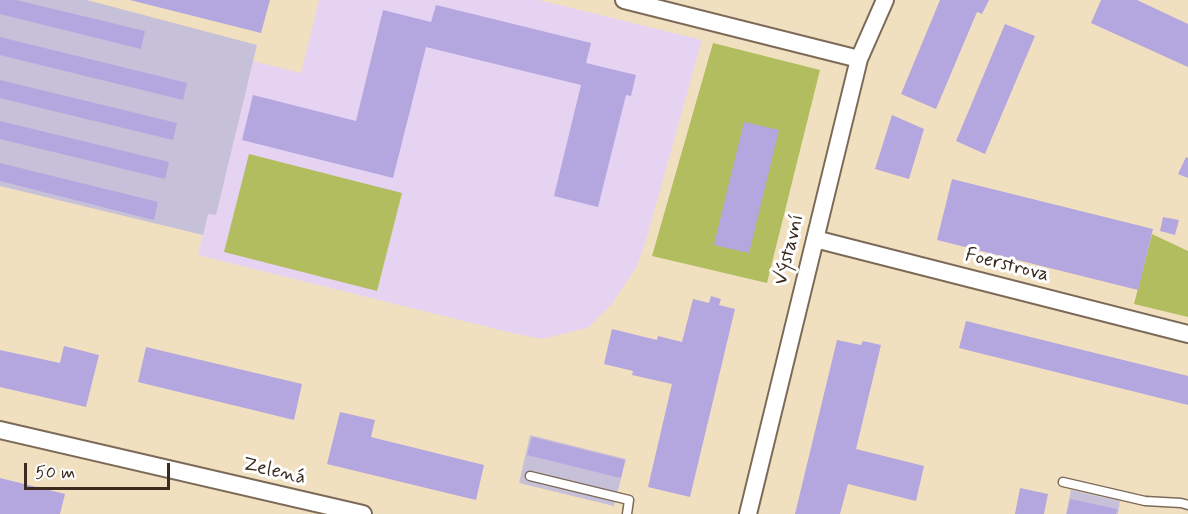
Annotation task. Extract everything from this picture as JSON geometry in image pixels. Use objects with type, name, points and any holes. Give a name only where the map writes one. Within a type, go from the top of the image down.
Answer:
[{"type":"street","points":[[624,0],[859,59]]},
{"type":"street","name":"Výstavní","points":[[748,514],[859,59],[885,0]]},
{"type":"street","name":"Foerstrova","points":[[815,239],[1188,334]]},
{"type":"street","name":"Zelená","points":[[0,430],[306,504],[363,514]]},
{"type":"lane","points":[[530,476],[629,501],[627,514]]},
{"type":"lane","points":[[1063,482],[1145,501],[1188,505]]},
{"type":"shaded area","points":[[0,0],[87,0],[257,45],[216,215],[208,214],[203,235],[0,186]]},
{"type":"shaded area","points":[[319,0],[539,0],[702,40],[637,266],[611,305],[590,326],[542,339],[198,255],[208,213],[216,214],[253,61],[301,73]]},
{"type":"shaded area","points":[[530,435],[626,459],[614,506],[519,483]]},
{"type":"shaded area","points":[[1071,490],[1120,501],[1118,514],[1066,514]]},
{"type":"green space","points":[[713,43],[820,70],[767,283],[652,256]]},
{"type":"green space","points":[[249,154],[402,193],[377,291],[224,252]]},
{"type":"green space","points":[[1152,234],[1188,251],[1188,317],[1134,304]]},
{"type":"building","points":[[0,0],[16,0],[145,31],[141,49],[0,14]]},
{"type":"building","points":[[130,0],[270,0],[261,33]]},
{"type":"building","points":[[940,0],[989,0],[982,14],[977,12],[936,109],[901,94]]},
{"type":"building","points":[[1101,0],[1137,0],[1188,24],[1188,67],[1091,23]]},
{"type":"building","points":[[436,5],[591,43],[586,63],[636,75],[631,96],[626,95],[598,207],[554,196],[581,85],[426,47],[393,178],[242,140],[253,95],[356,121],[383,10],[431,22]]},
{"type":"building","points":[[1005,24],[1035,36],[985,154],[956,141]]},
{"type":"building","points":[[0,37],[187,83],[183,100],[0,55]]},
{"type":"building","points":[[0,80],[177,123],[173,140],[0,98]]},
{"type":"building","points":[[892,115],[924,129],[909,179],[875,169]]},
{"type":"building","points":[[0,121],[169,162],[165,179],[0,139]]},
{"type":"building","points":[[744,122],[779,130],[749,253],[714,245]]},
{"type":"building","points":[[1186,157],[1188,158],[1188,178],[1178,174]]},
{"type":"building","points":[[0,163],[158,202],[154,220],[0,181]]},
{"type":"building","points":[[952,179],[1153,229],[1138,290],[937,240]]},
{"type":"building","points":[[1163,217],[1179,220],[1175,235],[1160,231]]},
{"type":"building","points":[[711,296],[721,299],[719,305],[735,309],[690,497],[648,487],[672,384],[632,375],[633,371],[604,364],[612,329],[657,340],[658,336],[682,342],[693,299],[709,303]]},
{"type":"building","points":[[966,321],[1188,376],[1188,405],[959,348]]},
{"type":"building","points":[[837,340],[861,345],[863,341],[881,345],[856,449],[924,466],[916,501],[848,484],[840,514],[795,514]]},
{"type":"building","points":[[64,346],[99,355],[86,407],[0,387],[0,350],[60,363]]},
{"type":"building","points":[[146,347],[302,384],[294,420],[138,382]]},
{"type":"building","points":[[340,412],[375,420],[371,437],[484,465],[476,500],[327,464]]},
{"type":"building","points":[[532,437],[625,460],[621,478],[527,455]]},
{"type":"building","points":[[0,478],[65,494],[60,514],[0,514]]},
{"type":"building","points":[[1020,488],[1048,494],[1044,514],[1015,514]]},
{"type":"building","points":[[1070,499],[1117,509],[1116,514],[1067,514]]}]
